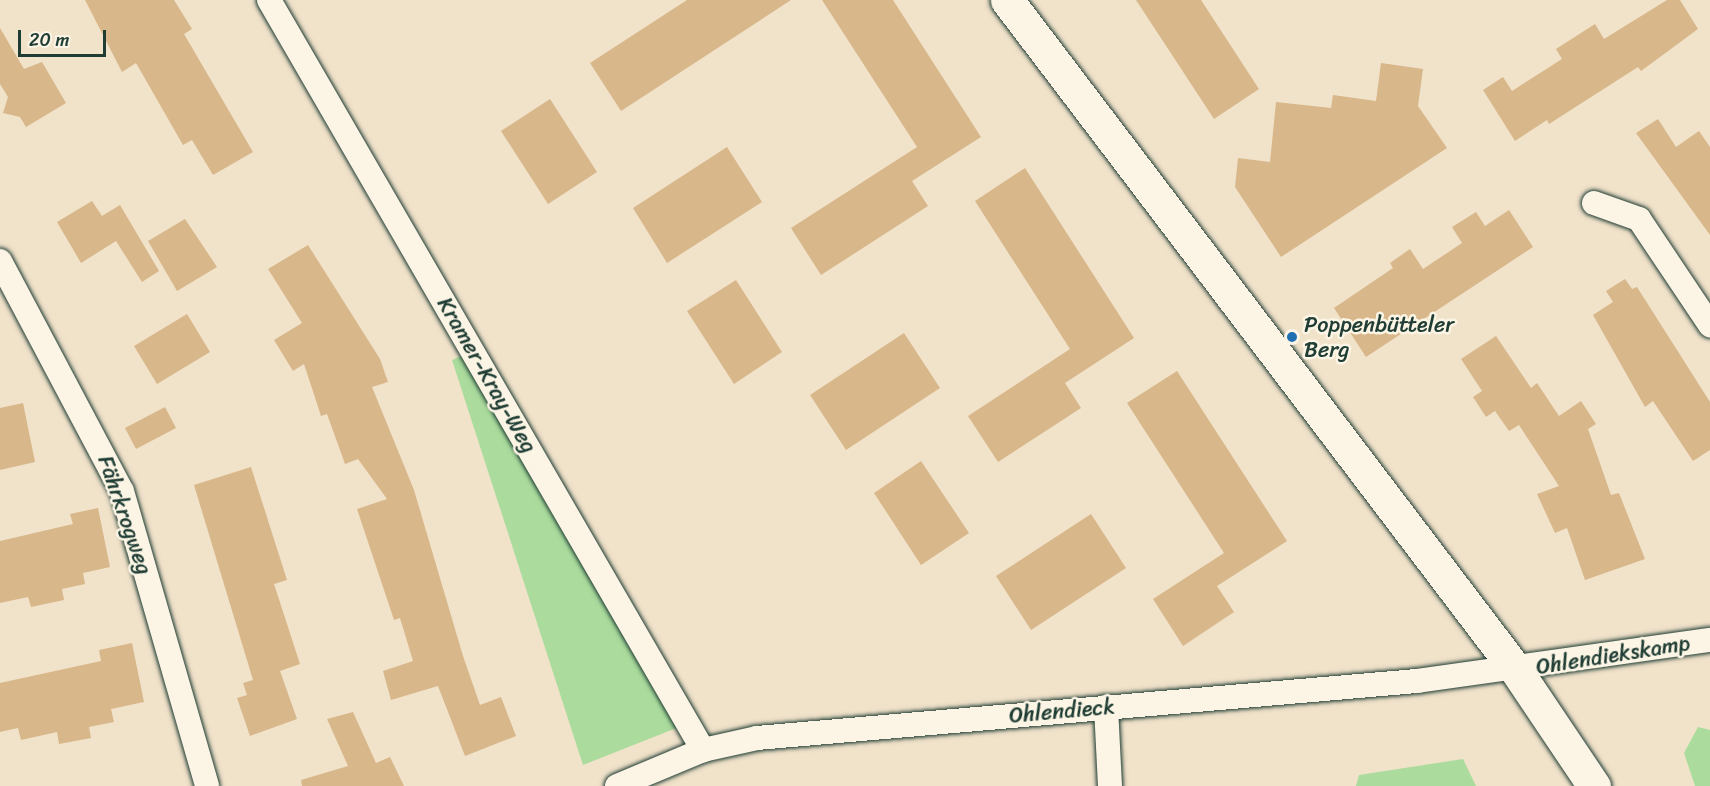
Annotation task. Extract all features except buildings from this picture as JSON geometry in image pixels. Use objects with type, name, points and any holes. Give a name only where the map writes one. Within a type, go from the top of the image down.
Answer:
[{"type":"main road","points":[[1007,0],[1516,670],[1594,786]]},
{"type":"street","name":"Kramer-Kray-Weg","points":[[270,0],[704,750]]},
{"type":"street","points":[[1594,203],[1639,219],[1710,325]]},
{"type":"street","name":"Fährkrogweg","points":[[0,261],[122,491],[207,786]]},
{"type":"street","name":"Ohlendiekskamp","points":[[1516,670],[1710,640]]},
{"type":"street","name":"Ohlendieck","points":[[617,786],[704,750],[758,738],[1516,670]]},
{"type":"street","points":[[1106,707],[1110,786]]},
{"type":"green space","points":[[464,355],[679,727],[583,765],[452,360]]},
{"type":"green space","points":[[1698,727],[1710,730],[1710,786],[1695,786],[1684,753]]},
{"type":"green space","points":[[1463,759],[1476,786],[1356,786],[1359,775]]},
{"type":"place","name":"Poppenbütteler Berg","points":[[1292,337]]}]
